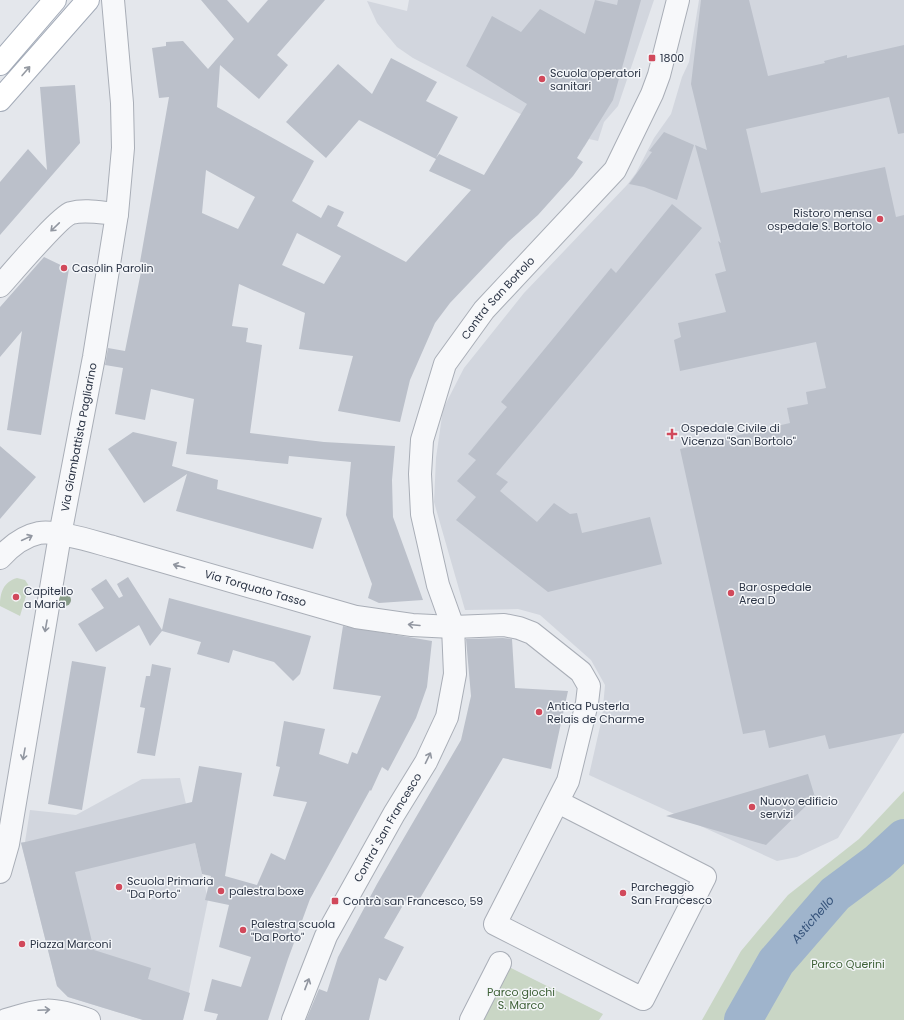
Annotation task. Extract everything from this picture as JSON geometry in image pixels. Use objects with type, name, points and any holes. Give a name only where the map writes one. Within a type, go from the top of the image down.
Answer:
[{"type":"main road","points":[[0,64],[55,0]]},
{"type":"main road","points":[[0,100],[88,0]]},
{"type":"street","name":"Via Giambattista Pagliarino","points":[[0,872],[10,836],[60,535],[96,350],[118,214],[123,148],[113,0]]},
{"type":"street","name":"Contra' San Bortolo","points":[[453,627],[438,585],[422,514],[420,474],[422,440],[445,364],[484,310],[615,170],[652,94],[659,75],[678,0]]},
{"type":"street","points":[[0,286],[42,239],[68,214],[88,212],[118,214]]},
{"type":"street","name":"Via Torquato Tasso","points":[[0,558],[13,545],[31,536],[39,533],[60,535],[113,547],[356,618],[412,625],[453,627],[504,625],[519,628],[532,633],[581,672],[589,686],[587,704],[568,781],[495,924],[643,999],[705,877],[558,802]]},
{"type":"street","name":"Contra' San Francesco","points":[[293,1020],[326,936],[394,814],[426,762],[447,716],[455,674],[453,627]]},
{"type":"street","points":[[471,1020],[500,963]]},
{"type":"street","points":[[14,1017],[38,1010],[50,1010],[89,1020]]},
{"type":"shaded area","name":"Scuola operatori sanitari","points":[[409,0],[654,0],[618,106],[604,122],[598,141],[589,139],[584,147],[413,58],[397,47],[377,23],[367,1],[407,11]]},
{"type":"shaded area","name":"Ospedale Civile di Vicenza \"San Bortolo\"","points":[[699,0],[904,0],[904,731],[838,838],[797,857],[777,861],[589,775],[602,718],[605,685],[591,660],[540,615],[518,609],[465,610],[434,502],[436,458],[443,409],[464,368],[524,293],[627,185],[636,173],[654,138],[671,114],[682,77],[689,62]]},
{"type":"shaded area","name":"Scuola Primaria \"Da Porto\"","points":[[180,778],[208,900],[183,1020],[143,1020],[68,997],[57,986],[21,842],[25,842],[30,810],[76,815],[142,779]]},
{"type":"green space","points":[[17,578],[25,580],[29,586],[20,616],[0,606],[2,592],[5,585]]},
{"type":"green space","name":"Parco Querini","points":[[904,791],[904,1020],[702,1020],[741,951],[788,895],[859,839]]},
{"type":"green space","name":"Parco giochi S. Marco","points":[[509,967],[603,1014],[599,1020],[483,1020]]},
{"type":"building","points":[[201,0],[227,0],[248,23],[268,0],[325,0],[277,55],[288,65],[259,99],[220,65],[217,107],[314,161],[292,201],[321,218],[328,205],[344,212],[337,226],[406,262],[471,190],[429,171],[436,159],[359,120],[326,158],[286,122],[338,64],[372,94],[391,58],[437,82],[426,101],[458,117],[436,158],[439,154],[484,175],[527,104],[466,66],[492,16],[521,32],[540,9],[585,34],[595,0],[617,5],[618,0],[641,0],[613,100],[577,158],[583,162],[573,176],[538,215],[508,242],[450,303],[435,323],[410,380],[400,422],[338,411],[353,356],[299,349],[305,313],[239,284],[232,326],[248,328],[246,342],[262,345],[250,433],[324,442],[395,446],[392,480],[393,517],[423,600],[379,603],[368,598],[372,584],[346,515],[351,462],[289,456],[288,464],[186,454],[194,399],[151,389],[145,420],[115,414],[123,368],[105,365],[108,348],[125,351],[143,262],[140,262],[169,97],[159,98],[152,48],[166,46],[166,42],[183,41],[208,69],[234,39]],"holes":[[[206,170],[255,197],[238,229],[202,213]],[[297,233],[341,256],[324,284],[282,265]]]},
{"type":"building","points":[[701,0],[749,0],[768,76],[825,63],[824,61],[847,55],[847,58],[904,45],[904,133],[898,134],[889,97],[746,129],[761,193],[885,167],[896,217],[904,215],[904,733],[829,749],[825,735],[769,748],[765,730],[743,734],[680,449],[790,423],[787,408],[808,404],[806,392],[826,388],[816,342],[680,371],[674,340],[681,337],[678,323],[726,312],[715,274],[726,271],[718,241],[721,243],[695,145],[707,150],[691,84]]},
{"type":"building","points":[[75,85],[80,143],[0,235],[0,182],[28,149],[47,170],[40,87]]},
{"type":"building","points":[[664,132],[694,145],[677,200],[644,187],[629,184],[652,152],[649,151]]},
{"type":"building","points":[[672,204],[702,228],[496,474],[508,482],[500,491],[537,522],[554,503],[570,514],[577,513],[582,533],[650,517],[662,564],[548,592],[456,520],[476,497],[457,481],[476,460],[468,454],[507,407],[501,402],[611,268],[616,273]]},
{"type":"building","points":[[44,257],[69,269],[41,435],[7,430],[22,331],[0,357],[0,307]]},
{"type":"building","points":[[133,432],[177,442],[172,466],[218,480],[217,489],[322,518],[313,549],[176,511],[187,474],[144,503],[108,449]]},
{"type":"building","points":[[0,446],[36,477],[0,519]]},
{"type":"building","points":[[128,577],[162,630],[169,598],[311,636],[300,674],[293,681],[274,662],[233,650],[229,663],[197,654],[201,642],[162,631],[150,646],[139,625],[96,652],[78,624],[104,608],[91,589],[106,579],[119,598],[123,596],[117,584]]},
{"type":"building","points":[[343,626],[432,641],[427,687],[416,718],[388,771],[382,767],[371,791],[370,790],[310,899],[268,1020],[216,1020],[218,1014],[204,1011],[212,979],[241,987],[251,957],[219,947],[229,905],[205,900],[211,876],[202,874],[195,843],[75,872],[94,950],[151,968],[148,979],[190,993],[183,1020],[143,1020],[68,997],[57,986],[21,843],[192,802],[199,766],[242,773],[225,876],[257,885],[271,853],[285,860],[307,802],[273,796],[280,767],[276,766],[284,721],[325,729],[319,754],[348,764],[352,752],[357,754],[381,696],[333,689]]},
{"type":"building","points":[[466,639],[512,639],[515,688],[568,691],[551,769],[503,758],[416,905],[406,900],[384,938],[404,947],[386,981],[379,978],[369,1020],[306,1020],[319,989],[327,992],[338,957],[377,884],[461,740],[471,696]]},
{"type":"building","points":[[72,661],[106,667],[82,810],[48,804]]},
{"type":"building","points":[[152,664],[171,668],[155,756],[137,753],[145,708],[140,707],[146,676],[150,676]]},
{"type":"building","name":"Nuovo edificio servizi","points":[[808,774],[815,797],[766,845],[666,816]]},
{"type":"waterway","name":"Astichello","points":[[743,1020],[776,962],[835,894],[878,862],[904,838]]},
{"type":"place","name":"1800","points":[[652,58]]},
{"type":"place","name":"Scuola operatori sanitari","points":[[542,79]]},
{"type":"place","name":"Ristoro mensa ospedale S. Bortolo","points":[[880,219]]},
{"type":"place","name":"Casolin Parolin","points":[[64,268]]},
{"type":"place","name":"Ospedale Civile di Vicenza \"San Bortolo\"","points":[[672,434]]},
{"type":"place","name":"Bar ospedale Area D","points":[[731,593]]},
{"type":"place","name":"Capitello a Maria","points":[[16,597]]},
{"type":"place","name":"Antica Pusterla Relais de Charme","points":[[539,712]]},
{"type":"place","name":"Nuovo edificio servizi","points":[[752,807]]},
{"type":"place","name":"Scuola Primaria \"Da Porto\"","points":[[119,887]]},
{"type":"place","name":"palestra boxe","points":[[221,891]]},
{"type":"place","name":"Parcheggio San Francesco","points":[[623,893]]},
{"type":"place","name":"Contrà san Francesco, 59","points":[[335,901]]},
{"type":"place","name":"Palestra scuola \"Da Porto\"","points":[[243,930]]},
{"type":"place","name":"Piazza Marconi","points":[[22,944]]}]
